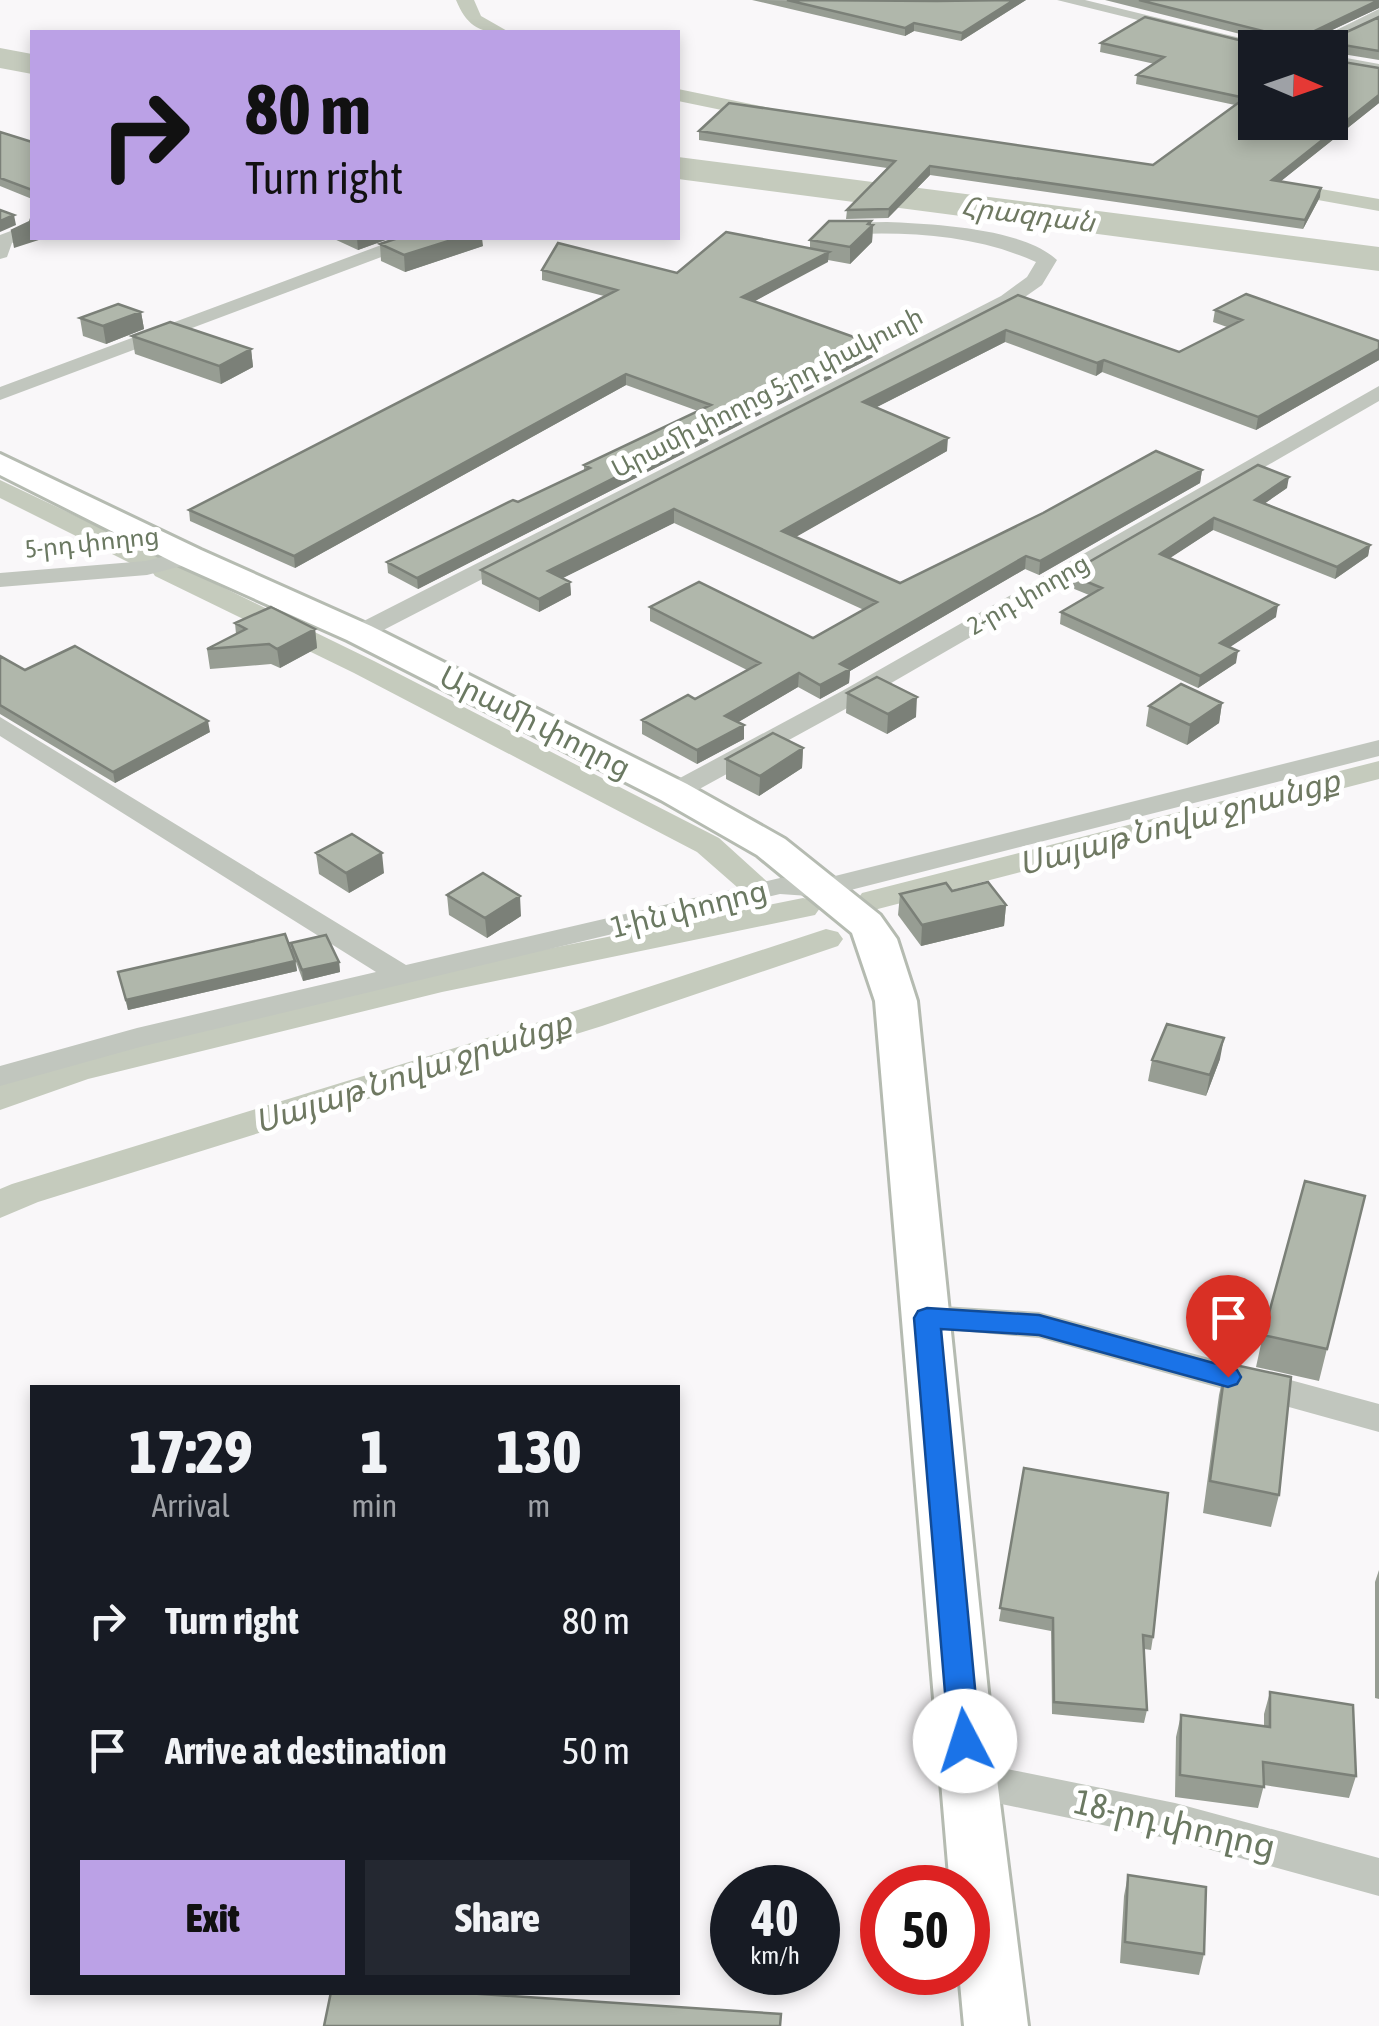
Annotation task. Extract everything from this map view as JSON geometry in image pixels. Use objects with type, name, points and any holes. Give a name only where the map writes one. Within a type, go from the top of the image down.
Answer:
[{"type":"main road","name":"Արամի փողոց","points":[[0,463],[189,558],[358,633],[674,792],[771,847],[866,924],[876,939],[896,1001],[968,1779],[996,2026]]},
{"type":"street","points":[[1064,0],[1238,40]]},
{"type":"street","points":[[1346,30],[1379,14]]},
{"type":"street","points":[[1348,64],[1379,70]]},
{"type":"street","name":"Արամի փողոց 5-րդ փակուղի","points":[[358,633],[1008,300],[1035,281],[1047,260],[1026,248],[971,237],[904,228],[831,230]]},
{"type":"street","points":[[0,253],[3,240],[30,230]]},
{"type":"street","points":[[0,394],[413,240]]},
{"type":"street","name":"2-րդ փողոց","points":[[674,792],[851,696],[1379,392]]},
{"type":"street","name":"5-րդ փողոց","points":[[0,580],[146,568],[189,558]]},
{"type":"street","points":[[0,725],[403,976]]},
{"type":"street","name":"1-ին փողոց","points":[[0,1076],[137,1038],[780,886],[824,888],[1379,748]]},
{"type":"street","points":[[927,1318],[1039,1325],[1379,1418]]},
{"type":"street","name":"18-րդ փողոց","points":[[968,1779],[1304,1854],[1379,1877]]},
{"type":"building","points":[[787,0],[1014,0],[962,33],[914,23],[905,28]]},
{"type":"building","points":[[1139,0],[1379,0],[1317,30],[1259,30]]},
{"type":"building","points":[[1145,17],[1238,40],[1238,97],[1137,75],[1164,57],[1101,43]]},
{"type":"building","points":[[1379,17],[1379,51],[1348,46],[1348,31]]},
{"type":"building","points":[[1348,63],[1379,68],[1379,95],[1348,120]]},
{"type":"building","points":[[729,103],[1153,165],[1238,103],[1238,140],[1322,140],[1272,180],[1321,188],[1305,220],[930,166],[889,209],[847,210],[895,161],[699,131]]},
{"type":"building","points":[[0,132],[30,141],[30,189],[0,178]]},
{"type":"building","points":[[0,210],[14,215],[0,221]]},
{"type":"building","points":[[829,221],[871,221],[868,224],[873,225],[850,247],[810,240]]},
{"type":"building","points":[[726,232],[829,252],[742,297],[876,345],[417,578],[387,562],[513,500],[518,502],[590,468],[584,465],[711,405],[626,374],[294,556],[189,510],[617,290],[542,270],[558,243],[677,273]]},
{"type":"building","points":[[392,240],[452,240],[404,255],[380,244]]},
{"type":"building","points":[[1246,294],[1379,341],[1379,349],[1258,417],[1104,360],[1097,363],[1006,330],[863,402],[948,438],[782,531],[900,583],[1043,513],[1156,451],[1202,470],[1040,561],[1026,556],[840,664],[850,669],[820,685],[799,673],[725,716],[744,725],[697,750],[642,720],[688,695],[695,699],[760,663],[650,607],[699,582],[813,638],[877,602],[674,509],[548,571],[570,582],[539,599],[481,570],[1018,295],[1179,352],[1242,320],[1215,310]]},
{"type":"building","points":[[118,304],[141,312],[103,326],[80,318]]},
{"type":"building","points":[[170,322],[251,349],[219,366],[132,336]]},
{"type":"building","points":[[1258,465],[1289,477],[1255,500],[1370,545],[1337,567],[1214,518],[1160,554],[1278,605],[1220,643],[1238,651],[1200,676],[1061,612],[1102,588],[1068,574]]},
{"type":"building","points":[[271,607],[315,629],[277,649],[269,644],[207,649],[246,629],[235,623]]},
{"type":"building","points":[[75,646],[208,721],[113,772],[0,705],[0,656],[25,670]]},
{"type":"building","points":[[877,677],[917,697],[888,714],[847,693]]},
{"type":"building","points":[[1181,684],[1222,703],[1190,725],[1149,706]]},
{"type":"building","points":[[773,733],[803,748],[760,776],[726,759]]},
{"type":"building","points":[[352,834],[382,853],[346,873],[316,853]]},
{"type":"building","points":[[483,873],[520,896],[485,918],[447,895]]},
{"type":"building","points":[[988,882],[1006,905],[922,925],[900,894],[946,883],[952,891]]},
{"type":"building","points":[[285,934],[295,961],[126,1000],[118,972]]},
{"type":"building","points":[[326,935],[339,962],[302,970],[291,943]]},
{"type":"building","points":[[1167,1024],[1224,1038],[1210,1075],[1152,1060]]},
{"type":"building","points":[[1305,1181],[1365,1196],[1327,1349],[1263,1335]]},
{"type":"building","points":[[1226,1363],[1291,1377],[1279,1495],[1210,1481]]},
{"type":"building","points":[[1024,1468],[1168,1493],[1153,1637],[1143,1635],[1147,1710],[1054,1702],[1053,1618],[1000,1608]]},
{"type":"building","points":[[1270,1692],[1353,1705],[1356,1776],[1263,1762],[1264,1787],[1180,1775],[1181,1715],[1270,1727]]},
{"type":"building","points":[[1128,1875],[1206,1887],[1204,1954],[1125,1942]]},
{"type":"building","points":[[330,1995],[496,1995],[781,2014],[780,2026],[324,2026]]},
{"type":"waterway","points":[[465,0],[473,19],[496,30]]},
{"type":"waterway","name":"Հրազդան","points":[[0,58],[30,64]]},
{"type":"waterway","points":[[680,95],[770,114]]},
{"type":"waterway","name":"Հրազդան","points":[[680,168],[1379,259]]},
{"type":"waterway","points":[[1286,189],[1379,205]]},
{"type":"waterway","points":[[0,488],[146,560]]},
{"type":"waterway","points":[[165,570],[364,667],[708,845],[757,887]]},
{"type":"waterway","name":"Սայաթ Նովա ջրանցք","points":[[874,900],[1379,770]]},
{"type":"waterway","name":"Սայաթ Նովա ջրանցք","points":[[0,1098],[78,1070],[442,981],[803,908]]},
{"type":"waterway","name":"Սայաթ Նովա ջրանցք","points":[[0,1205],[25,1193],[590,1018],[826,939]]},
{"type":"route","points":[[965,1741],[927,1318],[1039,1325],[1228,1377]]}]
